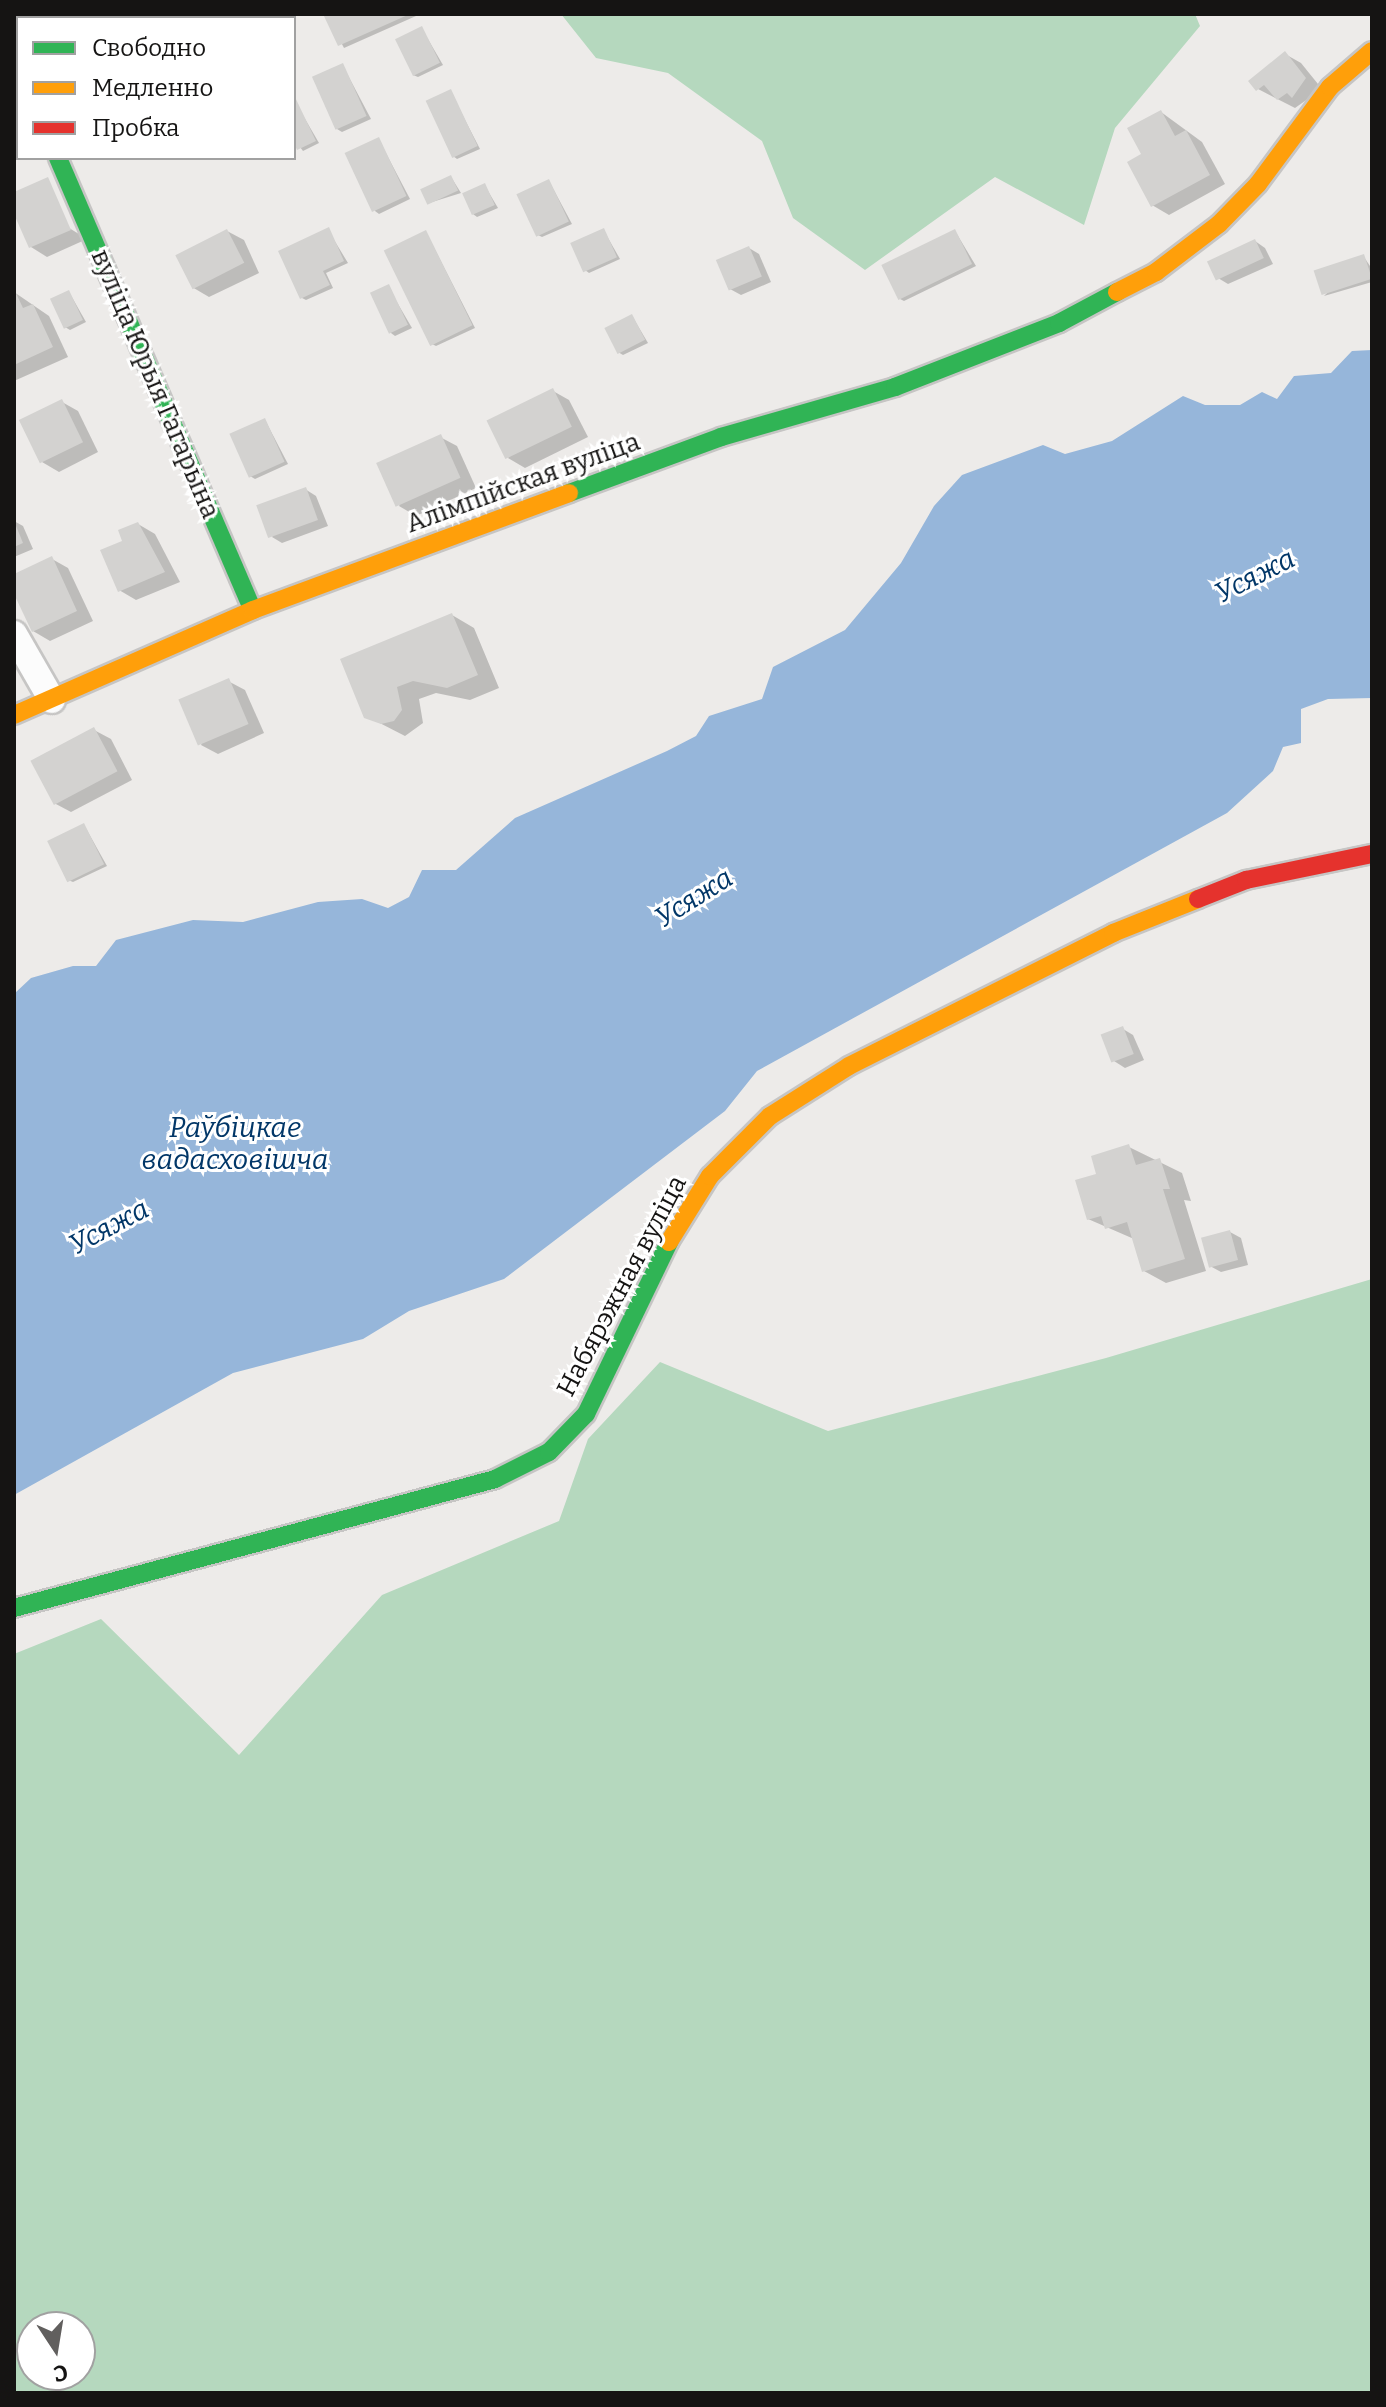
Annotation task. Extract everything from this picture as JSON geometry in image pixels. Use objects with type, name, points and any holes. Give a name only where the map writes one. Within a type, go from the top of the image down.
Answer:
[{"type":"street","name":"Алімпійская вуліца","points":[[14,715],[253,610],[721,437],[895,387],[1059,323],[1156,272],[1219,224],[1258,184],[1330,87],[1372,51]]},
{"type":"street","name":"вуліца Юрыя Гагарына","points":[[59,160],[253,610]]},
{"type":"street","points":[[14,634],[52,700]]},
{"type":"street","name":"Набярэжная вуліца","points":[[14,1608],[495,1479],[549,1452],[586,1414],[668,1244],[710,1176],[770,1116],[849,1066],[1113,933],[1246,880],[1372,854]]},
{"type":"green space","points":[[14,14],[181,14],[16,16],[14,84]]},
{"type":"green space","points":[[561,14],[1195,14],[1200,26],[1115,128],[1084,225],[995,177],[865,270],[793,218],[762,141],[668,73],[596,58]]},
{"type":"green space","points":[[1372,1279],[1372,2393],[14,2393],[14,1654],[101,1619],[239,1755],[382,1595],[559,1521],[588,1439],[660,1362],[828,1431],[1106,1358]]},
{"type":"water","name":"Раўбіцкае вадасховішча","points":[[1372,350],[1372,698],[1328,699],[1301,709],[1301,743],[1283,747],[1273,771],[1227,813],[757,1071],[725,1111],[504,1279],[409,1311],[363,1339],[233,1373],[14,1495],[14,994],[31,978],[73,966],[96,966],[116,940],[193,920],[243,922],[318,902],[362,899],[388,908],[409,897],[422,870],[456,870],[515,818],[696,736],[709,716],[762,699],[773,667],[845,630],[901,563],[934,506],[962,475],[1043,445],[1065,454],[1112,441],[1183,396],[1205,405],[1240,405],[1262,392],[1277,399],[1294,376],[1331,373],[1352,351]]},
{"type":"building","points":[[323,14],[410,14],[338,46]]},
{"type":"building","points":[[422,26],[440,63],[413,76],[395,39]]},
{"type":"building","points":[[1285,51],[1306,78],[1292,98],[1287,93],[1277,100],[1264,85],[1256,91],[1248,81]]},
{"type":"building","points":[[343,63],[367,116],[336,130],[312,77]]},
{"type":"building","points":[[451,89],[478,146],[452,158],[426,101]]},
{"type":"building","points":[[296,99],[316,141],[297,150],[296,148]]},
{"type":"building","points":[[1161,110],[1175,136],[1186,130],[1210,175],[1151,207],[1127,162],[1141,154],[1127,128]]},
{"type":"building","points":[[379,137],[406,196],[372,212],[345,153]]},
{"type":"building","points":[[451,175],[458,190],[427,205],[420,189]]},
{"type":"building","points":[[48,177],[71,230],[29,248],[14,214],[14,192]]},
{"type":"building","points":[[549,179],[569,222],[536,237],[516,194]]},
{"type":"building","points":[[485,183],[495,205],[472,215],[462,193]]},
{"type":"building","points":[[329,227],[344,261],[323,271],[330,285],[300,299],[278,251]]},
{"type":"building","points":[[604,228],[617,257],[583,272],[570,243]]},
{"type":"building","points":[[227,229],[244,263],[193,289],[175,255]]},
{"type":"building","points":[[955,229],[972,264],[898,300],[881,265]]},
{"type":"building","points":[[426,230],[472,325],[430,346],[384,251]]},
{"type":"building","points":[[1255,239],[1264,258],[1216,280],[1207,261]]},
{"type":"building","points":[[749,246],[762,276],[729,290],[716,260]]},
{"type":"building","points":[[1364,254],[1372,279],[1322,295],[1314,270]]},
{"type":"building","points":[[389,284],[408,325],[389,334],[370,293]]},
{"type":"building","points":[[14,289],[23,308],[33,304],[53,347],[14,365]]},
{"type":"building","points":[[69,290],[83,320],[64,329],[50,299]]},
{"type":"building","points":[[632,314],[645,340],[618,354],[604,328]]},
{"type":"building","points":[[553,388],[572,427],[505,459],[486,420]]},
{"type":"building","points":[[62,399],[83,442],[40,463],[19,420]]},
{"type":"building","points":[[265,418],[285,462],[249,478],[229,434]]},
{"type":"building","points":[[441,434],[461,478],[396,507],[376,463]]},
{"type":"building","points":[[306,487],[318,520],[268,538],[256,505]]},
{"type":"building","points":[[14,521],[23,543],[14,547]]},
{"type":"building","points":[[138,522],[165,572],[118,592],[100,550],[122,541],[118,530]]},
{"type":"building","points":[[52,556],[77,611],[32,632],[14,594],[14,574]]},
{"type":"building","points":[[452,613],[478,675],[447,688],[413,681],[397,687],[402,710],[394,721],[381,724],[364,718],[340,659]]},
{"type":"building","points":[[229,678],[249,724],[198,746],[178,699]]},
{"type":"building","points":[[94,727],[117,771],[54,805],[30,761]]},
{"type":"building","points":[[84,823],[104,864],[67,882],[47,841]]},
{"type":"building","points":[[1123,1026],[1134,1054],[1111,1063],[1101,1035]]},
{"type":"building","points":[[1129,1144],[1136,1165],[1160,1158],[1170,1189],[1163,1189],[1185,1259],[1142,1272],[1127,1222],[1105,1229],[1101,1216],[1087,1220],[1075,1180],[1096,1174],[1091,1156]]},
{"type":"building","points":[[1230,1230],[1238,1260],[1209,1268],[1201,1238]]},
{"type":"traffic: fast","points":[[59,160],[253,610]]},
{"type":"traffic: fast","points":[[569,493],[721,437],[895,387],[1059,323],[1117,292]]},
{"type":"traffic: fast","points":[[14,1608],[495,1479],[549,1452],[586,1414],[669,1242]]},
{"type":"traffic: slow","points":[[1117,292],[1156,272],[1219,224],[1258,184],[1330,87],[1372,51]]},
{"type":"traffic: slow","points":[[14,715],[253,610],[569,493]]},
{"type":"traffic: slow","points":[[669,1242],[710,1176],[770,1116],[849,1066],[1113,933],[1198,899]]},
{"type":"traffic: jam","points":[[1198,899],[1246,880],[1372,854]]},
{"type":"water label","name":"Усяжа","points":[[1255,576]]},
{"type":"water label","name":"Усяжа","points":[[694,898]]},
{"type":"water label","name":"Усяжа","points":[[109,1227]]}]
